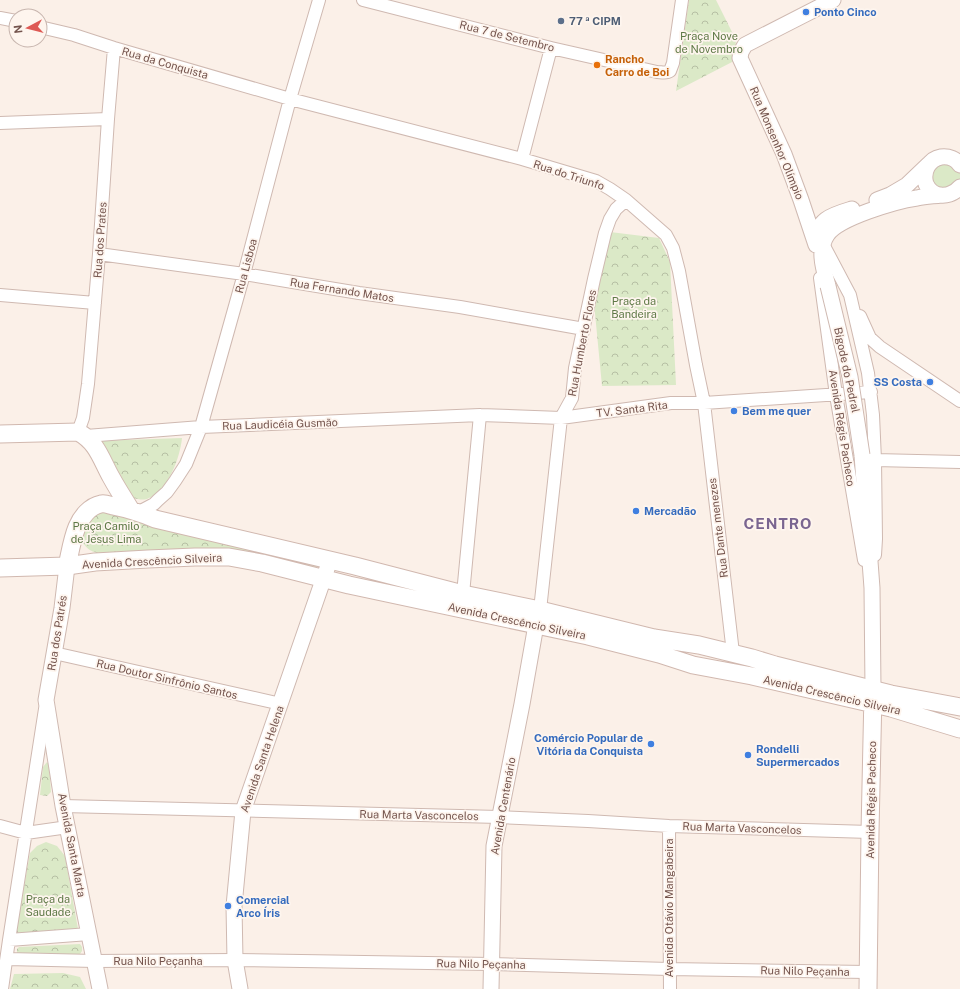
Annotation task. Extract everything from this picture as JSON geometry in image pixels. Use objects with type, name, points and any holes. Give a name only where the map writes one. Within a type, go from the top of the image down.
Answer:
[{"type":"main road","name":"Rua Laudicéia Gusmão","points":[[0,434],[82,434]]},
{"type":"main road","points":[[82,434],[99,452],[110,476],[135,511]]},
{"type":"main road","name":"Avenida Crescêncio Silveira","points":[[73,538],[81,518],[95,505],[103,504],[463,594],[538,617],[588,636],[659,654],[693,665],[732,673],[873,696],[891,694],[960,707]]},
{"type":"main road","points":[[73,538],[82,551],[94,562]]},
{"type":"main road","points":[[67,566],[73,538]]},
{"type":"main road","name":"Avenida Crescêncio Silveira","points":[[0,568],[67,566],[94,562],[195,557],[229,557],[262,563],[356,586],[699,645],[733,653],[873,696],[958,731]]},
{"type":"main road","points":[[693,665],[691,654],[693,649],[699,645]]},
{"type":"main road","points":[[732,673],[736,664],[736,657],[733,653]]},
{"type":"main road","name":"Avenida Régis Pacheco","points":[[868,989],[873,696]]},
{"type":"street","name":"Rua Lisboa","points":[[135,511],[154,504],[167,492],[186,464],[201,427],[244,274],[290,99],[319,0]]},
{"type":"street","name":"Rua 7 de Setembro","points":[[363,0],[551,48],[657,72],[668,72],[671,70],[682,0]]},
{"type":"street","name":"Rua Monsenhor Olímpio","points":[[828,286],[822,265],[823,240],[801,200],[784,154],[740,58],[741,52],[745,45],[833,0]]},
{"type":"street","name":"Rua da Conquista","points":[[48,29],[74,35],[290,99]]},
{"type":"street","name":"Rua dos Prates","points":[[82,434],[95,303],[114,48]]},
{"type":"street","points":[[522,160],[551,48]]},
{"type":"street","name":"Rua do Triunfo","points":[[290,99],[522,160],[596,181],[610,188],[666,235],[673,248],[679,270],[704,403]]},
{"type":"street","points":[[0,123],[108,119]]},
{"type":"street","points":[[960,166],[952,158],[944,156],[936,158],[907,185],[890,195],[828,218],[820,225],[816,234],[823,240],[870,338],[880,347],[960,401]]},
{"type":"street","points":[[929,164],[925,173],[926,183],[931,190],[936,194],[953,193]]},
{"type":"street","points":[[823,240],[840,224],[860,214],[890,204],[915,198],[953,193]]},
{"type":"street","name":"Rua Humberto Flores","points":[[538,617],[561,418],[572,398],[575,368],[605,233],[610,219],[616,209],[626,200]]},
{"type":"street","name":"Avenida Régis Pacheco","points":[[823,240],[836,395],[873,610]]},
{"type":"street","name":"Rua Fernando Matos","points":[[99,254],[244,274],[359,293],[460,307],[584,329]]},
{"type":"street","name":"Bigode do Pedral","points":[[828,286],[869,458]]},
{"type":"street","points":[[0,295],[95,303]]},
{"type":"street","name":"Avenida Régis Pacheco","points":[[850,295],[868,373],[873,415],[869,458],[873,610],[873,696]]},
{"type":"street","points":[[704,403],[871,392]]},
{"type":"street","name":"TV. Santa Rita","points":[[561,418],[671,404],[704,403]]},
{"type":"street","name":"Rua Dante menezes","points":[[704,403],[733,653]]},
{"type":"street","points":[[463,594],[480,415]]},
{"type":"street","name":"Rua Laudicéia Gusmão","points":[[82,434],[201,427],[480,415],[561,418]]},
{"type":"street","points":[[869,458],[960,462]]},
{"type":"street","name":"Avenida Santa Helena","points":[[240,989],[235,960],[234,906],[243,811],[330,560]]},
{"type":"street","name":"Rua dos Patrés","points":[[46,700],[62,608],[67,566]]},
{"type":"street","name":"Avenida Centenário","points":[[491,989],[494,846],[538,617]]},
{"type":"street","name":"Rua Doutor Sinfrônio Santos","points":[[54,653],[281,704]]},
{"type":"street","points":[[2,989],[46,700]]},
{"type":"street","name":"Avenida Santa Marta","points":[[46,700],[63,806],[100,989]]},
{"type":"street","name":"Rua Marta Vasconcelos","points":[[63,806],[499,817],[669,826],[870,832]]},
{"type":"street","points":[[0,826],[26,833],[68,827]]},
{"type":"street","name":"Avenida Otávio Mangabeira","points":[[669,826],[670,989]]},
{"type":"street","points":[[9,940],[89,934]]},
{"type":"street","name":"Rua Nilo Peçanha","points":[[7,959],[95,961],[235,960],[868,972]]},
{"type":"green space","name":"Praça Nove de Novembro","points":[[689,0],[716,0],[736,40],[734,61],[676,91]]},
{"type":"green space","points":[[937,158],[960,165],[960,187],[936,194],[929,164]]},
{"type":"green space","name":"Praça da Bandeira","points":[[610,232],[659,238],[670,262],[676,385],[602,386],[594,303]]},
{"type":"green space","name":"Praça Camilo de Jesus Lima","points":[[182,438],[176,464],[167,481],[156,494],[143,500],[133,498],[95,441]]},
{"type":"green space","name":"Praça Camilo de Jesus Lima","points":[[107,511],[207,540],[283,558],[305,559],[318,564],[317,569],[229,548],[102,554],[91,551],[80,539],[91,513]]},
{"type":"green space","points":[[47,762],[49,765],[51,792],[47,796],[40,795],[43,767]]},
{"type":"green space","name":"Praça da Saudade","points":[[46,842],[57,846],[65,856],[78,929],[16,933],[30,853],[37,846]]},
{"type":"green space","name":"Praça da Saudade","points":[[80,944],[82,951],[80,954],[17,955],[17,949],[19,947]]},
{"type":"green space","points":[[63,973],[80,977],[86,989],[10,989],[14,974]]},
{"type":"place","name":"Ponto Cinco","points":[[806,12]]},
{"type":"place","name":"77 ª CIPM","points":[[561,21]]},
{"type":"place","name":"Rancho Carro de Boi","points":[[597,65]]},
{"type":"place","name":"SS Costa","points":[[930,382]]},
{"type":"place","name":"Bem me quer","points":[[734,411]]},
{"type":"place","name":"Mercadão","points":[[636,511]]},
{"type":"place","name":"Comércio Popular de Vitória da Conquista","points":[[651,744]]},
{"type":"place","name":"Rondelli Supermercados","points":[[748,755]]},
{"type":"place","name":"Comercial Arco Íris","points":[[228,906]]},
{"type":"district","name":"CENTRO","points":[[778,524]]}]
